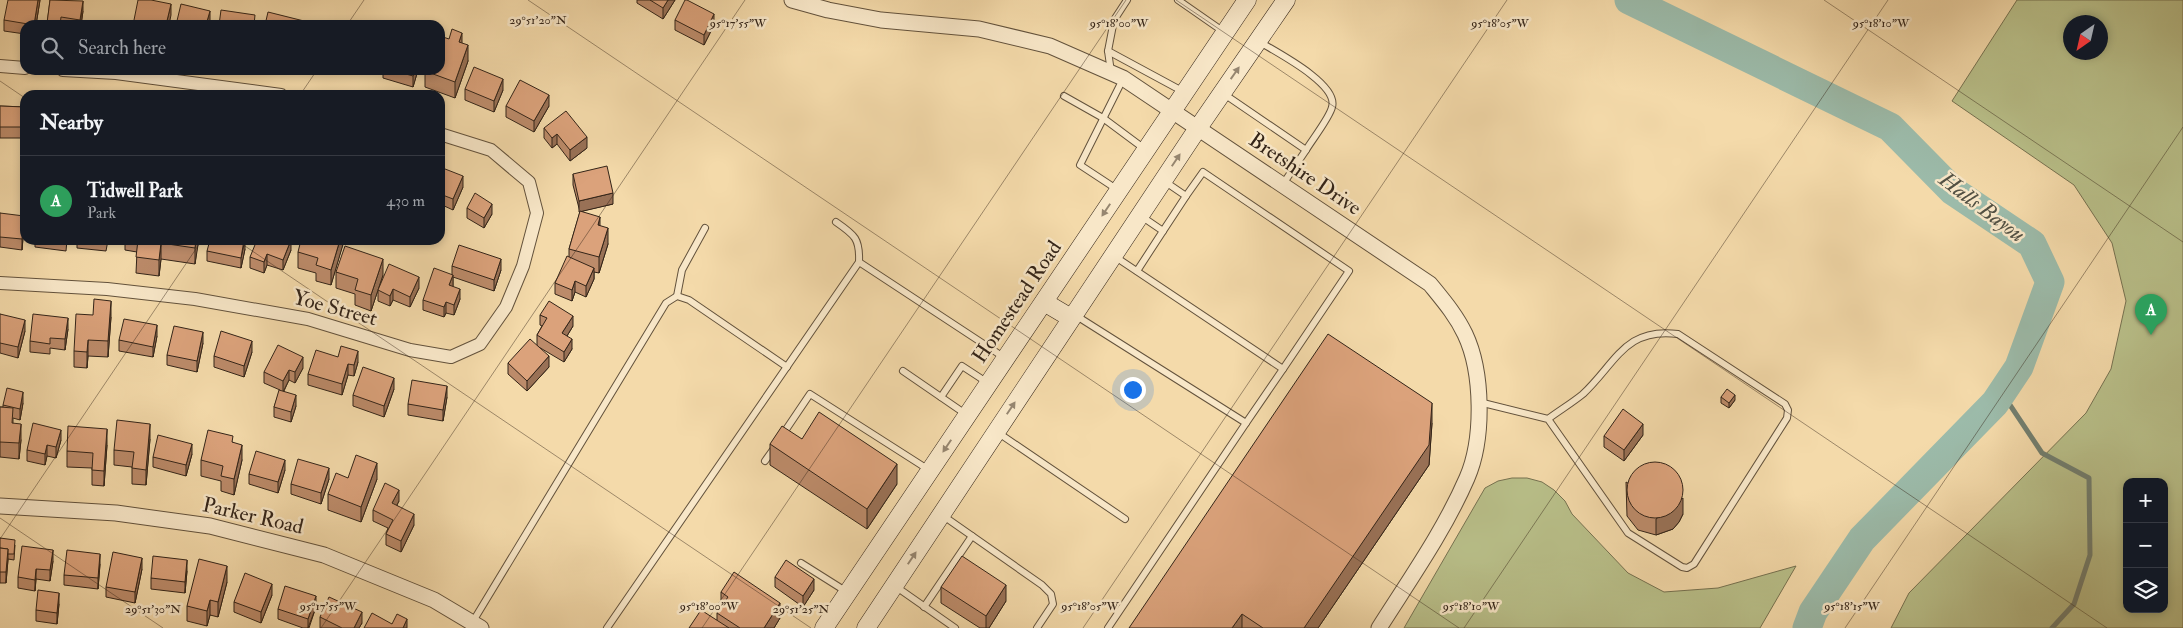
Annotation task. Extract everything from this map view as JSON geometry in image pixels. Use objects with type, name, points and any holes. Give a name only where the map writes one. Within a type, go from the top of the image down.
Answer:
[{"type":"main road","name":"Homestead Road","points":[[824,628],[1186,93],[1246,0]]},
{"type":"main road","points":[[866,628],[1163,180],[1286,0]]},
{"type":"main road","points":[[1044,302],[1073,316]]},
{"type":"street","name":"Bretshire Drive","points":[[792,0],[828,10],[881,20],[979,29],[1050,46],[1117,76],[1283,184],[1430,284],[1450,308],[1465,335],[1474,365],[1479,402],[1477,440],[1468,477],[1432,546],[1379,628]]},
{"type":"street","points":[[0,66],[20,68]]},
{"type":"street","points":[[131,75],[244,90]]},
{"type":"street","name":"Yoe Street","points":[[0,283],[107,289],[195,299],[308,319],[410,350],[451,357],[480,344],[506,307],[523,266],[538,213],[529,182],[491,150],[445,136]]},
{"type":"street","name":"Parker Road","points":[[0,506],[116,513],[220,528],[324,555],[434,600],[476,625]]},
{"type":"lane","points":[[1119,191],[1080,165],[1103,118],[1117,76],[1108,51],[1114,20],[1127,0]]},
{"type":"lane","points":[[1178,0],[1225,32]]},
{"type":"lane","points":[[1258,40],[1321,82],[1331,96],[1332,107],[1283,184]]},
{"type":"lane","points":[[1108,51],[1186,93]]},
{"type":"lane","points":[[1222,93],[1306,150]]},
{"type":"lane","points":[[1064,96],[1103,118],[1146,151]]},
{"type":"lane","points":[[1108,628],[1350,271],[1203,172],[1137,271]]},
{"type":"lane","points":[[1163,180],[1186,196]]},
{"type":"lane","points":[[1140,216],[1163,231]]},
{"type":"lane","points":[[606,628],[859,262],[857,241],[853,234],[836,222]]},
{"type":"lane","points":[[476,625],[666,303],[677,296],[682,270],[705,228]]},
{"type":"lane","points":[[1113,255],[1283,369]]},
{"type":"lane","points":[[859,262],[1006,359]]},
{"type":"lane","points":[[677,296],[689,300],[787,367]]},
{"type":"lane","points":[[1073,316],[1246,423]]},
{"type":"lane","points":[[1479,402],[1548,418],[1628,533],[1682,568],[1687,568],[1694,564],[1787,418],[1788,410],[1785,404],[1678,334],[1661,332],[1645,336],[1630,343],[1583,393],[1548,418]]},
{"type":"lane","points":[[941,397],[962,366],[989,384]]},
{"type":"lane","points":[[903,371],[968,415]]},
{"type":"lane","points":[[765,461],[810,394],[930,471]]},
{"type":"lane","points":[[996,432],[1125,519]]},
{"type":"lane","points":[[941,515],[1042,585],[1051,594],[1053,604],[1037,628]]},
{"type":"lane","points":[[924,606],[972,536]]},
{"type":"lane","points":[[801,563],[848,593]]},
{"type":"lane","points":[[894,586],[955,628]]},
{"type":"green space","points":[[2017,0],[2183,0],[2183,628],[1891,628],[1909,593],[2086,413],[2111,369],[2126,301],[2112,243],[2074,185],[1952,101]]},
{"type":"green space","points":[[1512,478],[1527,478],[1542,482],[1554,490],[1565,501],[1572,514],[1628,573],[1664,592],[1718,588],[1796,566],[1760,628],[1404,628],[1485,488],[1498,481]]},
{"type":"building","points":[[8,0],[38,0],[35,20],[20,20],[20,23],[4,20]]},
{"type":"building","points":[[50,0],[83,1],[80,20],[61,17],[61,20],[47,20]]},
{"type":"building","points":[[138,0],[151,0],[171,4],[167,20],[134,20]]},
{"type":"building","points":[[650,0],[668,0],[663,8]]},
{"type":"building","points":[[685,0],[714,14],[704,35],[675,20]]},
{"type":"building","points":[[181,4],[210,11],[207,20],[177,20]]},
{"type":"building","points":[[221,10],[255,15],[254,20],[220,20]]},
{"type":"building","points":[[268,12],[300,20],[266,20]]},
{"type":"building","points":[[452,29],[462,33],[459,42],[468,45],[455,82],[436,75],[445,75],[445,38],[449,39]]},
{"type":"building","points":[[474,67],[503,79],[494,101],[465,89]]},
{"type":"building","points":[[520,80],[549,95],[534,121],[506,106]]},
{"type":"building","points":[[0,106],[20,107],[20,127],[0,127]]},
{"type":"building","points":[[566,111],[587,137],[570,150],[557,134],[552,138],[544,128]]},
{"type":"building","points":[[607,166],[613,193],[579,201],[573,174]]},
{"type":"building","points":[[445,169],[463,176],[453,199],[445,196]]},
{"type":"building","points":[[475,193],[492,204],[484,218],[467,208]]},
{"type":"building","points":[[580,211],[600,217],[598,225],[608,228],[599,257],[569,249]]},
{"type":"building","points":[[0,213],[20,216],[20,239],[0,237]]},
{"type":"building","points":[[137,245],[161,245],[159,260],[136,257]]},
{"type":"building","points":[[175,245],[195,245],[195,248]]},
{"type":"building","points":[[209,245],[243,245],[241,258],[207,251]]},
{"type":"building","points":[[255,245],[289,245],[283,260],[267,254],[264,262],[250,257]]},
{"type":"building","points":[[300,245],[338,245],[331,270],[316,265],[318,258],[298,252]]},
{"type":"building","points":[[459,245],[501,259],[494,280],[452,266]]},
{"type":"building","points":[[345,246],[383,259],[371,295],[355,290],[358,279],[336,272]]},
{"type":"building","points":[[567,256],[594,268],[586,286],[575,281],[572,290],[555,283]]},
{"type":"building","points":[[389,264],[419,277],[410,297],[393,289],[390,296],[378,290]]},
{"type":"building","points":[[434,268],[453,275],[449,285],[460,289],[454,305],[446,302],[444,307],[423,300]]},
{"type":"building","points":[[94,299],[111,301],[108,341],[88,340],[87,352],[74,351],[76,314],[93,315]]},
{"type":"building","points":[[549,301],[573,316],[562,333],[572,339],[564,352],[537,335],[547,318],[540,315]]},
{"type":"building","points":[[0,314],[25,320],[18,347],[0,343]]},
{"type":"building","points":[[33,314],[68,318],[65,339],[50,338],[50,344],[30,341]]},
{"type":"building","points":[[124,319],[157,325],[153,347],[119,340]]},
{"type":"building","points":[[174,326],[203,332],[197,361],[167,355]]},
{"type":"building","points":[[221,331],[252,341],[244,366],[214,356]]},
{"type":"building","points":[[1328,334],[1432,403],[1429,445],[1304,628],[1263,628],[1242,614],[1232,628],[1129,628]]},
{"type":"building","points":[[530,339],[549,356],[527,381],[508,363]]},
{"type":"building","points":[[278,345],[303,357],[295,372],[289,370],[283,381],[264,372]]},
{"type":"building","points":[[341,346],[358,351],[354,365],[348,364],[342,384],[308,374],[316,350],[338,357]]},
{"type":"building","points":[[363,367],[394,378],[384,406],[353,395]]},
{"type":"building","points":[[412,380],[447,386],[443,410],[408,404]]},
{"type":"building","points":[[7,388],[23,392],[20,409],[3,405]]},
{"type":"building","points":[[1727,389],[1735,395],[1729,403],[1721,397]]},
{"type":"building","points":[[279,390],[296,395],[291,412],[274,407]]},
{"type":"building","points":[[0,407],[13,408],[12,423],[21,424],[19,443],[0,442]]},
{"type":"building","points":[[1623,409],[1643,424],[1624,450],[1604,436]]},
{"type":"building","points":[[819,412],[897,464],[867,509],[770,444],[782,426],[802,439]]},
{"type":"building","points":[[117,420],[150,424],[146,470],[132,468],[134,452],[114,450]]},
{"type":"building","points":[[33,423],[61,430],[56,447],[47,445],[45,454],[27,450]]},
{"type":"building","points":[[68,426],[107,429],[104,471],[92,470],[93,453],[67,451]]},
{"type":"building","points":[[208,430],[233,436],[232,442],[242,445],[234,479],[221,476],[223,466],[201,460]]},
{"type":"building","points":[[158,435],[192,444],[186,465],[153,457]]},
{"type":"building","points":[[256,451],[285,460],[278,482],[249,474]]},
{"type":"building","points":[[356,455],[377,463],[361,507],[328,494],[336,473],[348,478]]},
{"type":"building","points":[[298,459],[329,468],[321,493],[291,484]]},
{"type":"building","points":[[1649,462],[1661,462],[1671,466],[1679,474],[1683,490],[1679,506],[1671,514],[1661,518],[1649,518],[1639,514],[1631,506],[1627,496],[1627,484],[1631,474],[1639,466]]},
{"type":"building","points":[[385,483],[399,490],[392,503],[414,514],[401,541],[386,534],[393,520],[373,510]]},
{"type":"building","points":[[0,538],[15,540],[14,554],[8,554],[8,549],[0,548]]},
{"type":"building","points":[[22,546],[53,550],[50,570],[36,569],[35,580],[18,577]]},
{"type":"building","points":[[0,548],[8,549],[6,572],[0,572]]},
{"type":"building","points":[[67,550],[100,554],[98,578],[64,575]]},
{"type":"building","points":[[113,552],[142,558],[135,592],[106,587]]},
{"type":"building","points":[[153,556],[187,560],[185,582],[151,578]]},
{"type":"building","points":[[962,556],[1006,585],[986,616],[941,587]]},
{"type":"building","points":[[199,559],[227,566],[218,602],[210,600],[207,611],[187,606]]},
{"type":"building","points":[[786,560],[814,579],[803,596],[775,577]]},
{"type":"building","points":[[734,572],[780,603],[764,628],[740,628],[717,613],[728,597],[721,592]]},
{"type":"building","points":[[245,573],[272,584],[261,612],[234,602]]},
{"type":"building","points":[[285,586],[316,596],[308,619],[278,609]]},
{"type":"building","points":[[38,590],[59,593],[57,613],[36,610]]},
{"type":"building","points":[[329,597],[362,612],[354,628],[342,628],[320,617]]},
{"type":"building","points":[[701,610],[729,628],[689,628]]},
{"type":"building","points":[[372,613],[392,624],[397,614],[407,619],[403,628],[364,628]]},
{"type":"waterway","name":"Halls Bayou","points":[[1629,0],[1890,127],[1953,191],[2032,244],[2050,282],[2019,367],[1995,403],[1862,539],[1813,612],[1807,628]]},
{"type":"waterway","points":[[2002,393],[2042,453],[2089,478],[2090,555],[2074,604],[2052,628]]},
{"type":"place","name":"Tidwell Park","points":[[2151,335]]}]
